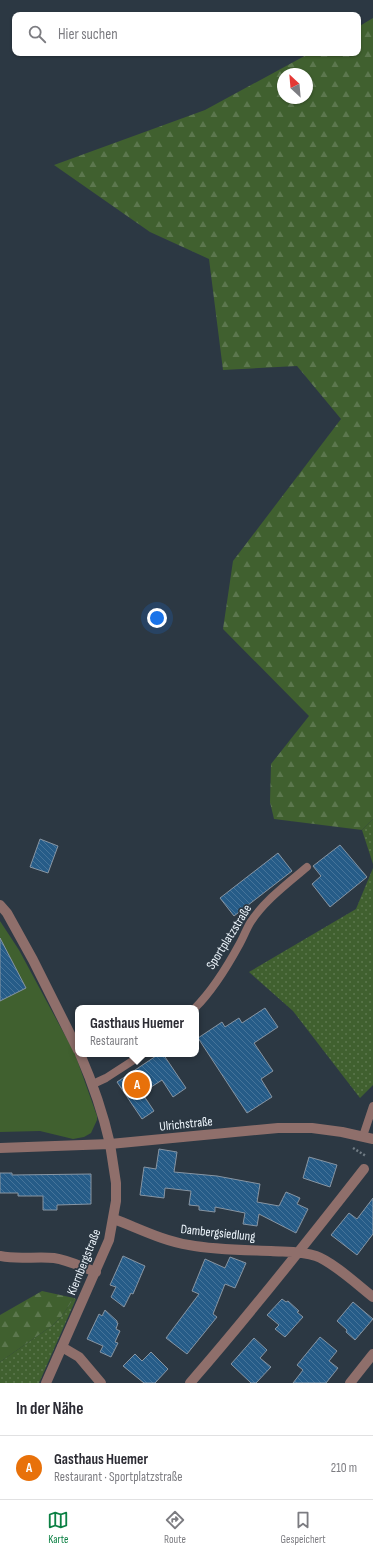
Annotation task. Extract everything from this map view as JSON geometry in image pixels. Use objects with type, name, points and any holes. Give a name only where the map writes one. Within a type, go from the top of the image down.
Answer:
[{"type":"street","points":[[0,905],[7,913],[33,960],[75,1044]]},
{"type":"street","points":[[81,1057],[93,1084],[110,1144]]},
{"type":"street","name":"Ulrichstraße","points":[[0,1148],[110,1144],[278,1128],[312,1128],[342,1132],[373,1139]]},
{"type":"street","name":"Kiernbergstraße","points":[[46,1383],[96,1272],[114,1219],[116,1183],[110,1144]]},
{"type":"street","points":[[190,1383],[299,1253],[364,1169]]},
{"type":"street","name":"Dambergsiedlung","points":[[114,1219],[189,1245],[299,1253],[317,1256],[326,1261],[373,1297]]},
{"type":"street","points":[[0,1256],[15,1258],[62,1259],[96,1272]]},
{"type":"street","points":[[62,1347],[79,1357],[101,1383]]},
{"type":"street","points":[[350,1383],[373,1354]]},
{"type":"lane","name":"Sportplatzstraße","points":[[198,1005],[227,966],[250,923],[262,907],[307,867]]},
{"type":"lane","points":[[93,1084],[106,1078],[138,1057]]},
{"type":"lane","points":[[363,1136],[373,1106]]},
{"type":"path","points":[[342,1132],[344,1141],[368,1158],[364,1169]]},
{"type":"green space","points":[[373,18],[373,819],[362,830],[274,819],[270,802],[271,764],[309,716],[223,629],[233,561],[341,419],[297,366],[223,370],[209,259],[150,232],[54,165],[205,110],[277,71],[277,104],[313,104],[313,68],[282,68],[304,56],[361,56],[361,25]]},
{"type":"green space","points":[[373,819],[373,864],[362,830]]},
{"type":"green space","points":[[373,868],[373,1085],[360,1098],[293,1011],[249,972],[356,909]]},
{"type":"green space","points":[[0,921],[19,950],[75,1054],[97,1116],[97,1120],[91,1133],[84,1137],[73,1139],[40,1131],[0,1132]]},
{"type":"green space","points":[[42,1291],[74,1298],[62,1316],[53,1325],[0,1362],[0,1315]]},
{"type":"green space","points":[[74,1298],[76,1299],[39,1383],[0,1383],[0,1362],[53,1325],[62,1316]]},
{"type":"building","points":[[40,839],[58,846],[48,873],[30,867]]},
{"type":"building","points":[[340,845],[367,877],[330,907],[312,884],[321,876],[313,866]]},
{"type":"building","points":[[278,853],[292,871],[234,916],[220,898]]},
{"type":"building","points":[[0,938],[26,988],[0,1001]]},
{"type":"building","points":[[265,1008],[278,1027],[254,1043],[273,1071],[261,1079],[272,1097],[247,1113],[199,1040],[199,1037],[222,1022],[225,1027],[239,1018],[242,1023]]},
{"type":"building","points":[[154,1057],[165,1057],[186,1088],[173,1097],[162,1080],[142,1093],[154,1111],[142,1119],[117,1082]]},
{"type":"building","points":[[159,1149],[177,1152],[174,1172],[217,1176],[260,1184],[257,1202],[279,1206],[286,1192],[300,1198],[297,1204],[308,1209],[296,1233],[259,1214],[257,1226],[243,1224],[245,1213],[215,1207],[215,1212],[199,1210],[199,1206],[189,1205],[191,1191],[165,1188],[164,1198],[140,1195],[144,1167],[156,1169]]},
{"type":"building","points":[[309,1157],[337,1165],[330,1187],[303,1178]]},
{"type":"building","points":[[0,1173],[12,1173],[12,1175],[91,1174],[91,1204],[57,1205],[57,1210],[43,1210],[43,1196],[18,1196],[18,1193],[0,1193]]},
{"type":"building","points":[[373,1198],[373,1234],[357,1255],[331,1235],[349,1213],[357,1219]]},
{"type":"building","points":[[123,1256],[145,1266],[133,1294],[131,1293],[124,1307],[111,1297],[116,1287],[110,1285]]},
{"type":"building","points":[[230,1257],[246,1263],[235,1288],[225,1284],[213,1314],[217,1317],[187,1354],[166,1338],[199,1294],[192,1291],[205,1259],[225,1268]]},
{"type":"building","points":[[282,1299],[286,1302],[288,1301],[303,1317],[285,1337],[275,1329],[279,1325],[267,1315]]},
{"type":"building","points":[[353,1302],[373,1319],[355,1340],[337,1321]]},
{"type":"building","points":[[105,1310],[117,1321],[118,1323],[116,1329],[120,1331],[115,1342],[118,1343],[111,1357],[100,1352],[103,1346],[87,1339],[99,1314],[102,1316]]},
{"type":"building","points":[[320,1337],[337,1351],[329,1361],[338,1368],[326,1383],[293,1383],[303,1370],[297,1365]]},
{"type":"building","points":[[254,1338],[267,1350],[260,1358],[271,1367],[256,1383],[251,1383],[231,1364]]},
{"type":"building","points":[[151,1352],[168,1369],[155,1383],[144,1383],[123,1366],[135,1354],[142,1361]]},
{"type":"place","name":"Gasthaus Huemer","points":[[137,1085]]}]
